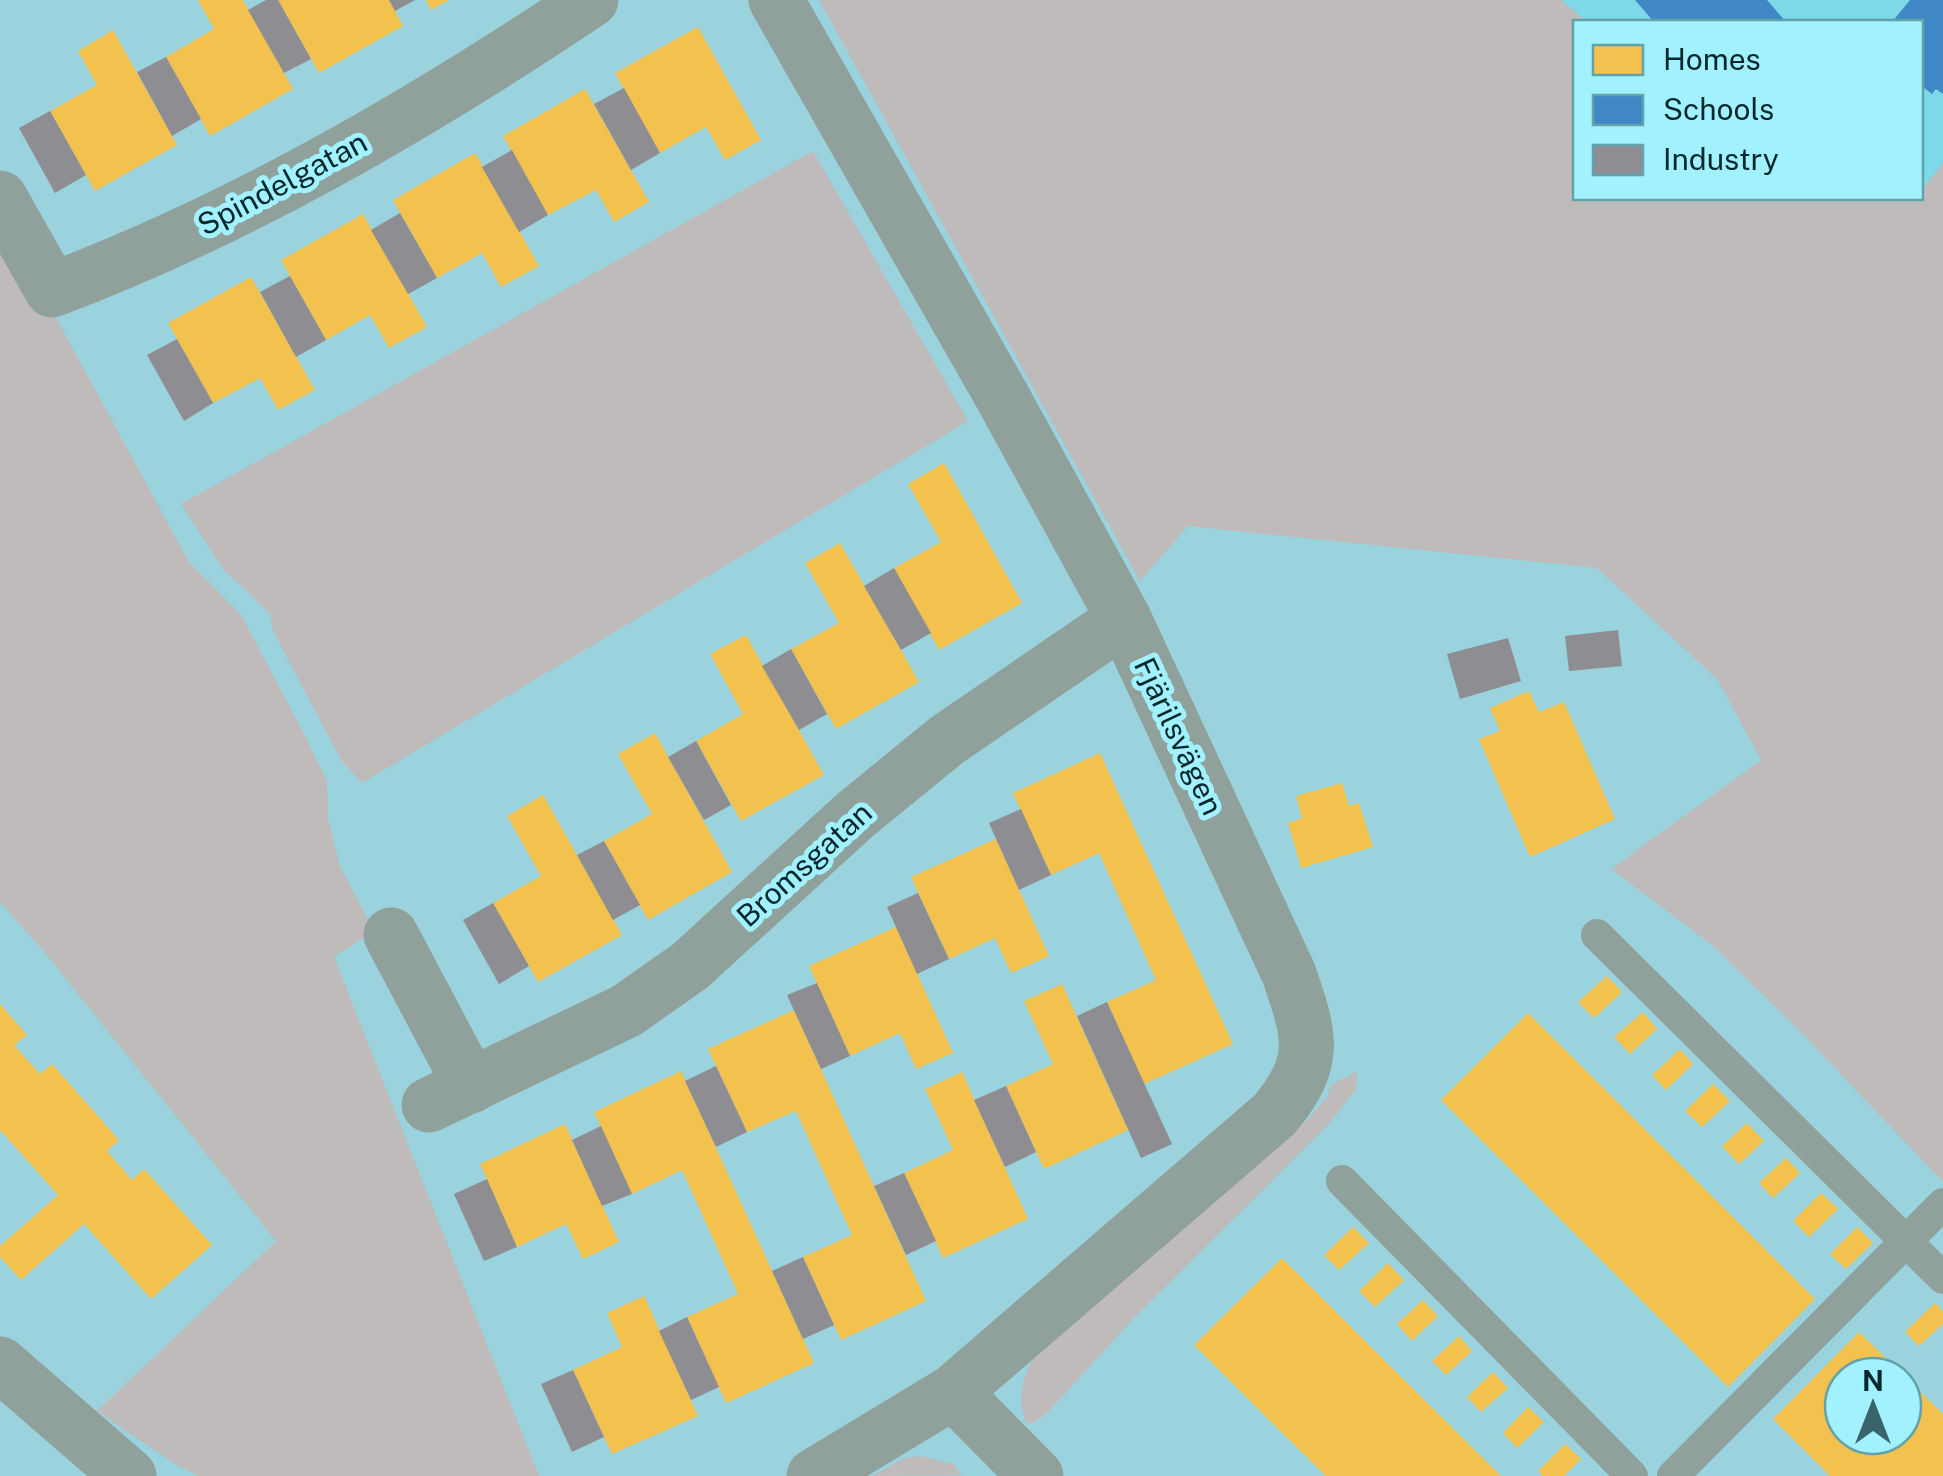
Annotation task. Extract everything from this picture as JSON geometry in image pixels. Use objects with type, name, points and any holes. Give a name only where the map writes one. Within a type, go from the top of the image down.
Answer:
[{"type":"street","name":"Spindelgatan","points":[[0,198],[52,290],[141,256],[224,216],[477,76],[591,0]]},
{"type":"street","name":"Fjärilsvägen","points":[[776,0],[1124,619],[1288,974],[1306,1034],[1306,1061],[1294,1090],[1275,1114],[952,1392],[814,1476]]},
{"type":"street","name":"Bromsgatan","points":[[392,935],[450,1096],[626,1011],[690,966],[854,816],[946,740],[1124,619]]},
{"type":"street","points":[[0,1364],[130,1476]]},
{"type":"street","points":[[952,1392],[1036,1476]]},
{"type":"lane","points":[[1598,935],[1943,1278]]},
{"type":"lane","points":[[1342,1181],[1632,1476]]},
{"type":"lane","points":[[1673,1476],[1943,1204]]},
{"type":"shaded area","points":[[819,0],[1561,0],[1585,20],[1573,20],[1573,200],[1923,200],[1923,188],[1943,163],[1943,1182],[1712,945],[1611,869],[1761,760],[1718,680],[1597,568],[1188,526],[1140,581]]},
{"type":"shaded area","points":[[1561,0],[1943,0],[1943,163],[1923,188],[1923,20],[1585,20]]},
{"type":"shaded area","points":[[813,151],[968,421],[362,783],[341,760],[273,631],[270,614],[222,568],[181,504]]},
{"type":"shaded area","points":[[0,242],[43,316],[54,314],[189,562],[242,616],[327,781],[328,818],[339,864],[374,931],[334,957],[539,1476],[199,1476],[97,1411],[276,1241],[0,902]]},
{"type":"shaded area","points":[[1357,1071],[1356,1089],[1328,1125],[1134,1318],[1046,1414],[1026,1423],[1022,1388],[1035,1355],[1308,1119],[1327,1097],[1331,1085]]},
{"type":"shaded area","points":[[920,1456],[954,1464],[962,1475],[872,1476],[905,1458]]},
{"type":"building: Homes","points":[[198,0],[243,0],[293,89],[210,136],[166,57],[214,29]]},
{"type":"building: Homes","points":[[278,0],[389,0],[403,26],[319,73]]},
{"type":"building: Homes","points":[[426,0],[449,0],[431,10]]},
{"type":"building: Homes","points":[[698,27],[761,140],[725,160],[706,127],[660,153],[615,73]]},
{"type":"building: Homes","points":[[113,30],[177,145],[95,191],[50,111],[97,85],[78,51]]},
{"type":"building: Homes","points":[[585,89],[649,202],[614,222],[596,190],[548,215],[503,136]]},
{"type":"building: Homes","points":[[475,153],[539,266],[501,287],[482,253],[437,278],[393,200]]},
{"type":"building: Homes","points":[[363,214],[427,327],[389,348],[370,315],[326,340],[281,260]]},
{"type":"building: Homes","points":[[251,277],[315,390],[278,410],[260,378],[213,403],[168,323]]},
{"type":"building: Homes","points":[[944,463],[1022,603],[939,650],[894,568],[941,542],[908,484]]},
{"type":"building: Homes","points":[[840,543],[919,682],[836,729],[791,649],[839,623],[805,563]]},
{"type":"building: Homes","points":[[746,635],[824,775],[741,821],[696,741],[743,714],[710,654]]},
{"type":"building: Homes","points":[[1529,691],[1539,712],[1564,702],[1615,819],[1530,857],[1479,739],[1500,731],[1490,708]]},
{"type":"building: Homes","points":[[655,733],[732,872],[648,920],[604,841],[652,814],[618,754]]},
{"type":"building: Homes","points":[[1100,753],[1233,1044],[1144,1084],[1107,1002],[1156,980],[1099,853],[1051,875],[1013,793]]},
{"type":"building: Homes","points":[[1342,783],[1349,806],[1359,803],[1373,847],[1301,868],[1288,823],[1302,818],[1296,796]]},
{"type":"building: Homes","points":[[543,795],[622,935],[538,982],[493,903],[541,876],[507,816]]},
{"type":"building: Homes","points":[[996,839],[1049,956],[1011,973],[995,938],[949,959],[911,877]]},
{"type":"building: Homes","points":[[896,927],[953,1053],[916,1069],[900,1033],[850,1056],[809,966]]},
{"type":"building: Homes","points":[[1607,976],[1622,992],[1594,1018],[1578,1002]]},
{"type":"building: Homes","points":[[1062,984],[1128,1130],[1044,1169],[1006,1086],[1053,1064],[1024,1001]]},
{"type":"building: Homes","points":[[0,1004],[27,1035],[14,1045],[40,1074],[52,1064],[119,1140],[107,1151],[132,1180],[144,1169],[212,1245],[151,1299],[84,1224],[21,1280],[0,1257],[0,1246],[58,1195],[0,1130]]},
{"type":"building: Homes","points":[[794,1010],[926,1301],[841,1340],[803,1257],[852,1235],[796,1111],[747,1132],[708,1049]]},
{"type":"building: Homes","points":[[1643,1012],[1657,1029],[1630,1054],[1614,1037]]},
{"type":"building: Homes","points":[[1528,1013],[1815,1299],[1728,1387],[1441,1100]]},
{"type":"building: Homes","points":[[1680,1049],[1693,1064],[1666,1090],[1652,1075]]},
{"type":"building: Homes","points":[[681,1071],[814,1363],[726,1403],[687,1317],[738,1294],[682,1170],[632,1194],[594,1112]]},
{"type":"building: Homes","points":[[962,1072],[1028,1219],[943,1258],[904,1173],[953,1150],[925,1089]]},
{"type":"building: Homes","points":[[1713,1084],[1730,1101],[1702,1127],[1685,1111]]},
{"type":"building: Homes","points":[[1747,1123],[1764,1141],[1739,1164],[1722,1146]]},
{"type":"building: Homes","points":[[565,1124],[619,1242],[583,1259],[566,1224],[517,1247],[480,1164]]},
{"type":"building: Homes","points":[[1786,1158],[1800,1173],[1773,1198],[1759,1183]]},
{"type":"building: Homes","points":[[1821,1193],[1838,1209],[1809,1237],[1793,1221]]},
{"type":"building: Homes","points":[[1353,1227],[1369,1243],[1339,1270],[1324,1255]]},
{"type":"building: Homes","points":[[1857,1227],[1873,1243],[1846,1269],[1830,1254]]},
{"type":"building: Homes","points":[[1282,1258],[1501,1476],[1326,1476],[1265,1416],[1194,1345]]},
{"type":"building: Homes","points":[[1388,1263],[1404,1280],[1375,1307],[1359,1291]]},
{"type":"building: Homes","points":[[644,1296],[698,1416],[612,1454],[573,1370],[622,1347],[607,1313]]},
{"type":"building: Homes","points":[[1423,1300],[1438,1316],[1412,1341],[1397,1324]]},
{"type":"building: Homes","points":[[1935,1303],[1943,1311],[1943,1324],[1919,1346],[1905,1332]]},
{"type":"building: Homes","points":[[1859,1332],[1884,1356],[1835,1356]]},
{"type":"building: Homes","points":[[1459,1336],[1472,1351],[1446,1375],[1432,1361]]},
{"type":"building: Homes","points":[[1823,1368],[1823,1456],[1923,1456],[1923,1394],[1943,1414],[1943,1476],[1830,1476],[1773,1419]]},
{"type":"building: Homes","points":[[1493,1372],[1508,1388],[1481,1412],[1467,1397]]},
{"type":"building: Homes","points":[[1528,1407],[1544,1422],[1517,1448],[1503,1433]]},
{"type":"building: Homes","points":[[1565,1444],[1581,1459],[1564,1476],[1543,1476],[1538,1471]]},
{"type":"building: Schools","points":[[1635,0],[1767,0],[1784,20],[1652,20]]},
{"type":"building: Schools","points":[[1910,0],[1943,0],[1943,94],[1936,89],[1932,94],[1923,87],[1923,20],[1894,20]]},
{"type":"building: Industry","points":[[266,0],[278,0],[311,59],[284,73],[248,10]]},
{"type":"building: Industry","points":[[389,0],[415,0],[395,11]]},
{"type":"building: Industry","points":[[166,57],[201,119],[172,136],[137,72]]},
{"type":"building: Industry","points":[[624,88],[660,153],[631,170],[594,104]]},
{"type":"building: Industry","points":[[50,111],[86,175],[55,193],[19,128]]},
{"type":"building: Industry","points":[[512,150],[548,215],[519,232],[482,167]]},
{"type":"building: Industry","points":[[400,213],[437,278],[408,294],[371,230]]},
{"type":"building: Industry","points":[[290,276],[326,340],[296,357],[260,292]]},
{"type":"building: Industry","points":[[177,339],[213,403],[184,421],[147,355]]},
{"type":"building: Industry","points":[[894,568],[931,633],[901,650],[864,586]]},
{"type":"building: Industry","points":[[1618,630],[1622,666],[1569,671],[1565,636]]},
{"type":"building: Industry","points":[[1508,638],[1521,681],[1460,699],[1447,654]]},
{"type":"building: Industry","points":[[791,649],[827,714],[799,730],[762,666]]},
{"type":"building: Industry","points":[[696,741],[731,805],[704,820],[668,757]]},
{"type":"building: Industry","points":[[1021,809],[1051,875],[1019,890],[989,823]]},
{"type":"building: Industry","points":[[604,841],[640,905],[613,920],[577,855]]},
{"type":"building: Industry","points":[[918,893],[949,959],[917,974],[887,907]]},
{"type":"building: Industry","points":[[493,903],[529,966],[499,984],[463,920]]},
{"type":"building: Industry","points":[[817,983],[850,1056],[821,1069],[787,995]]},
{"type":"building: Industry","points":[[1107,1002],[1172,1144],[1141,1158],[1077,1016]]},
{"type":"building: Industry","points":[[716,1066],[747,1132],[716,1147],[685,1081]]},
{"type":"building: Industry","points":[[1006,1086],[1036,1152],[1005,1167],[974,1100]]},
{"type":"building: Industry","points":[[601,1126],[632,1194],[602,1206],[572,1140]]},
{"type":"building: Industry","points":[[904,1173],[936,1241],[906,1255],[874,1186]]},
{"type":"building: Industry","points":[[487,1179],[517,1247],[484,1261],[454,1194]]},
{"type":"building: Industry","points":[[803,1257],[834,1325],[803,1339],[772,1271]]},
{"type":"building: Industry","points":[[687,1317],[719,1387],[691,1400],[659,1331]]},
{"type":"building: Industry","points":[[573,1370],[604,1437],[572,1452],[541,1384]]}]
